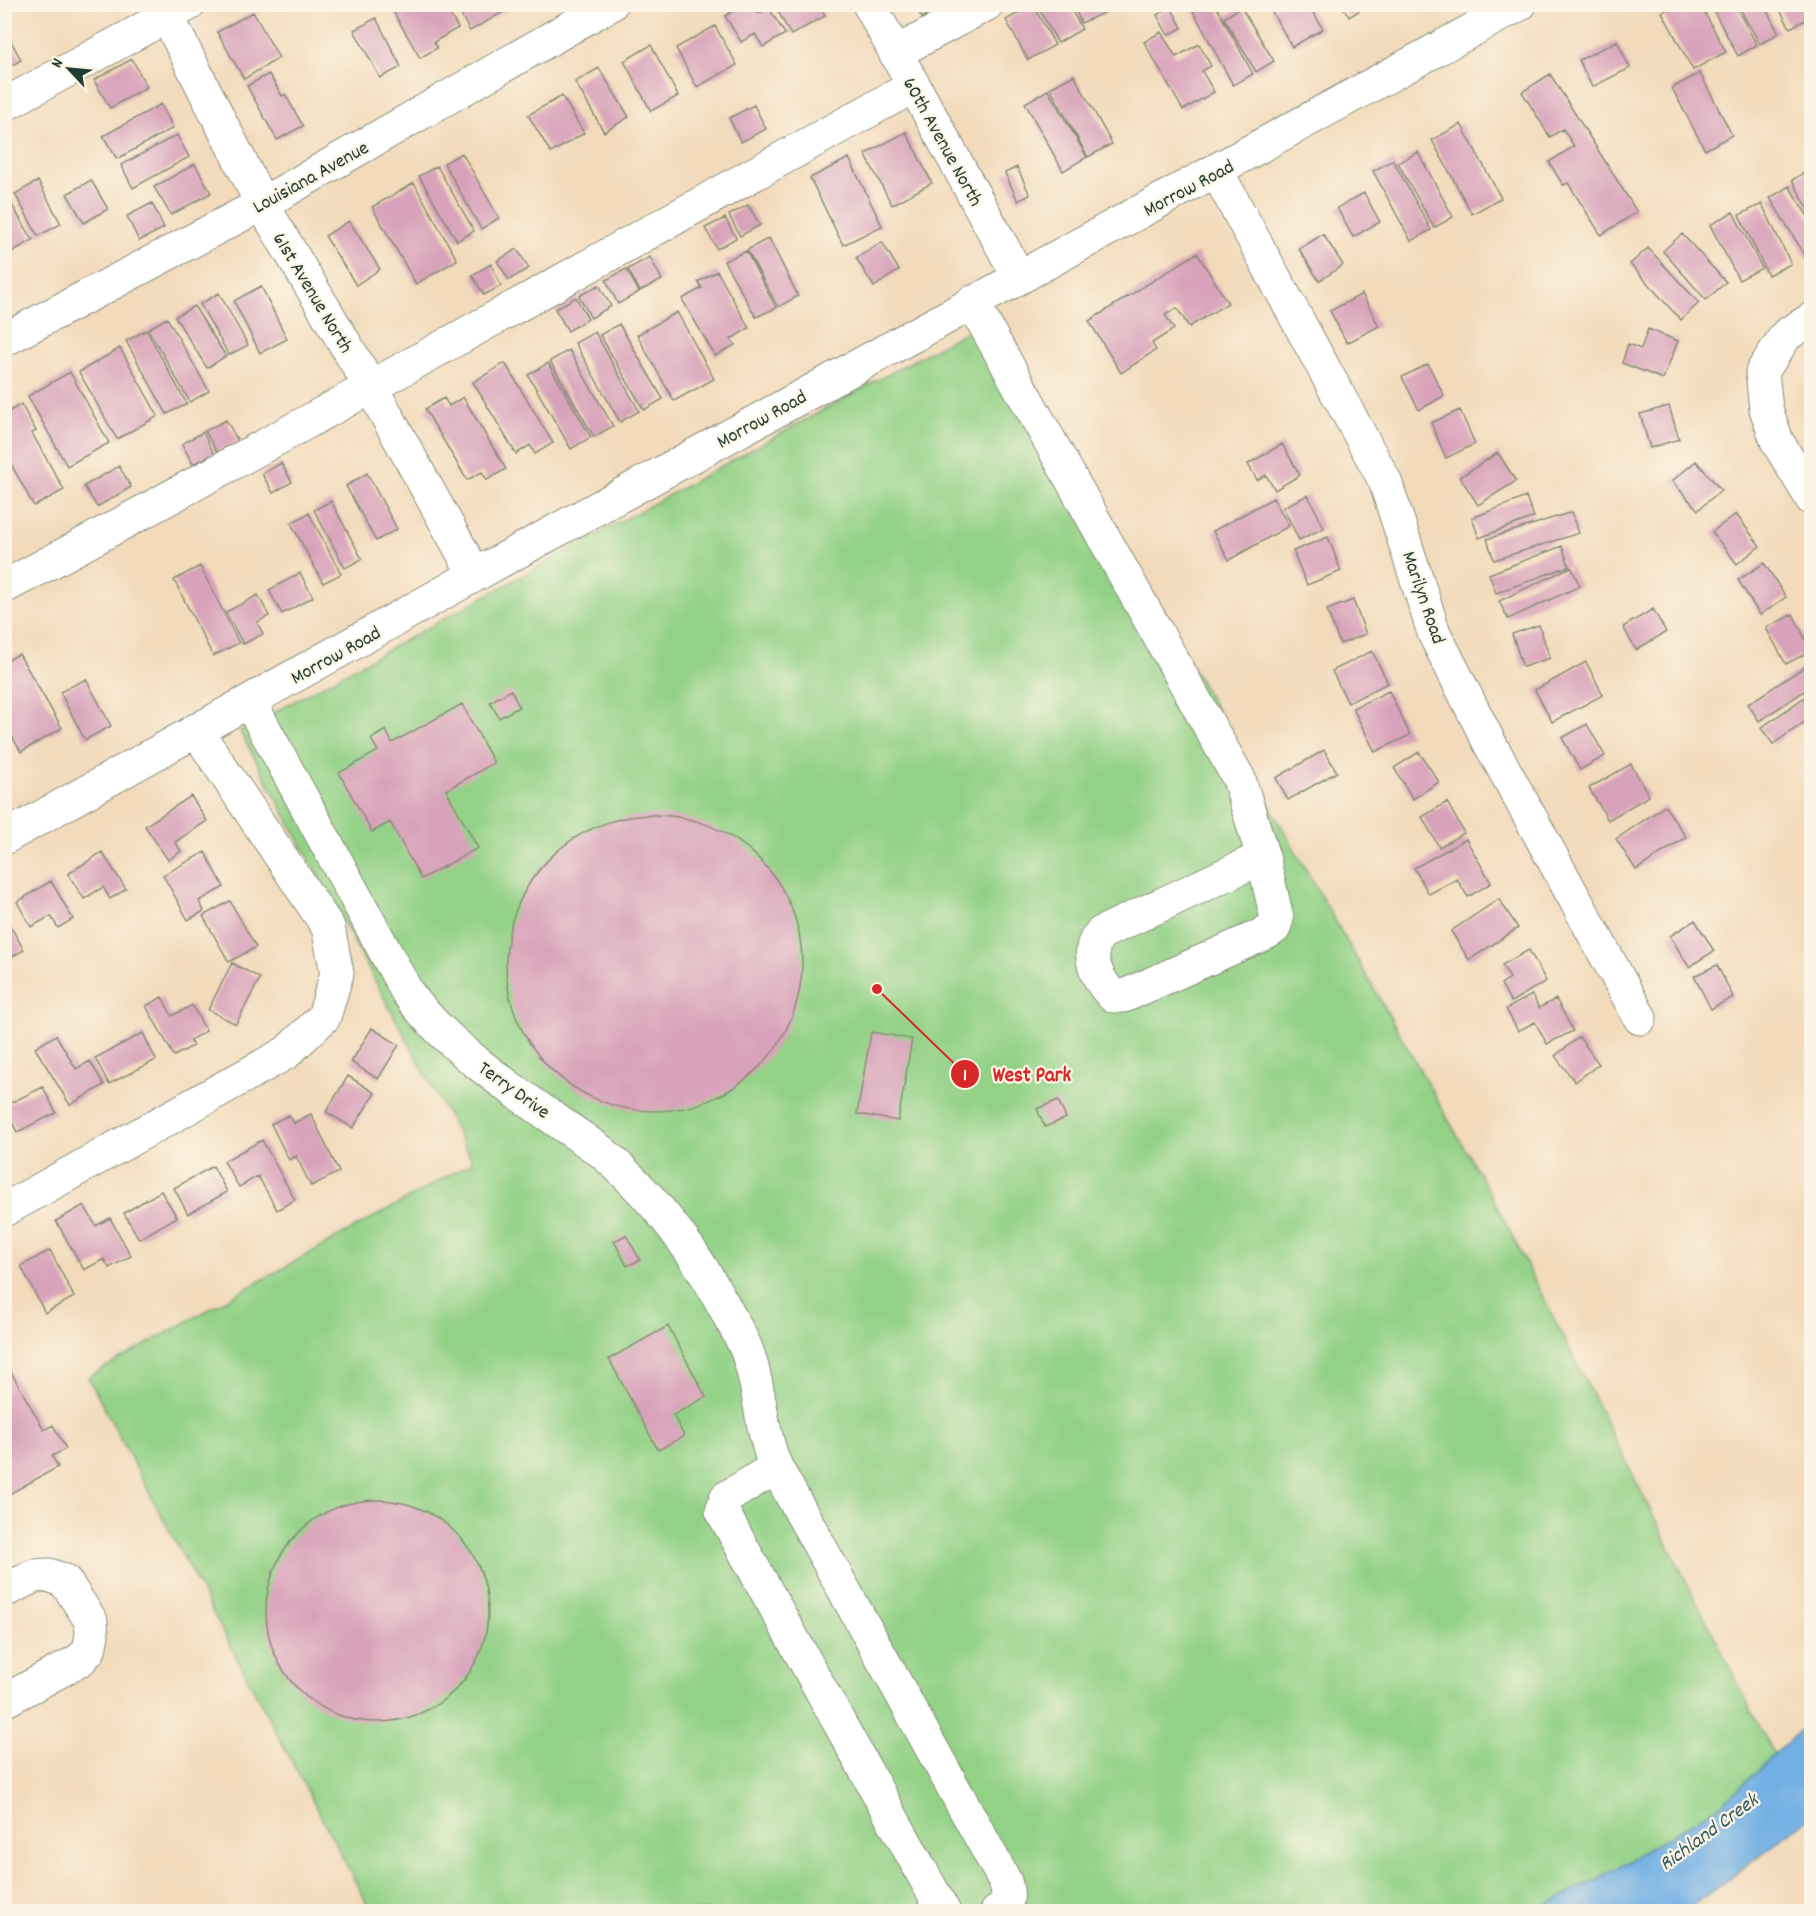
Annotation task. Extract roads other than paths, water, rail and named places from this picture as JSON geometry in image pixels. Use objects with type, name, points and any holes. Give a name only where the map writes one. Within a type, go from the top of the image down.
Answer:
[{"type":"street","name":"Louisiana Avenue","points":[[4,340],[262,204],[611,4]]},
{"type":"street","name":"60th Avenue North","points":[[869,4],[1019,277]]},
{"type":"street","points":[[895,52],[987,4]]},
{"type":"street","name":"Morrow Road","points":[[4,838],[475,575],[1019,277],[1217,172],[1520,4]]},
{"type":"street","name":"61st Avenue North","points":[[172,8],[262,204],[372,389],[475,575]]},
{"type":"street","points":[[4,105],[172,8]]},
{"type":"street","points":[[4,587],[372,389],[625,244],[914,86]]},
{"type":"street","name":"Marilyn Road","points":[[1217,172],[1385,481],[1434,633],[1489,742],[1640,1018]]},
{"type":"street","points":[[972,303],[1239,779],[1263,857],[1277,919],[1274,928],[1124,996],[1113,996],[1105,987],[1091,954],[1093,941],[1101,933],[1263,857]]},
{"type":"street","points":[[1812,319],[1786,335],[1762,372],[1766,409],[1777,441],[1812,499]]},
{"type":"street","name":"Terry Drive","points":[[250,702],[407,992],[422,1012],[456,1044],[602,1152],[640,1186],[689,1247],[712,1283],[747,1349],[755,1376],[767,1446],[776,1467],[1005,1881],[1009,1897],[1006,1904],[997,1911]]},
{"type":"street","points":[[4,1210],[286,1053],[324,1017],[337,973],[328,927],[196,730]]},
{"type":"street","points":[[776,1467],[726,1498],[722,1511],[944,1911]]},
{"type":"street","points":[[4,1591],[34,1576],[49,1575],[65,1581],[91,1621],[92,1635],[89,1650],[80,1660],[4,1701]]},
{"type":"water","name":"Richland Creek","points":[[1811,1720],[1811,1817],[1685,1911],[1534,1911],[1598,1879],[1721,1805]]},
{"type":"place","name":"West Park","points":[[877,989]]}]
